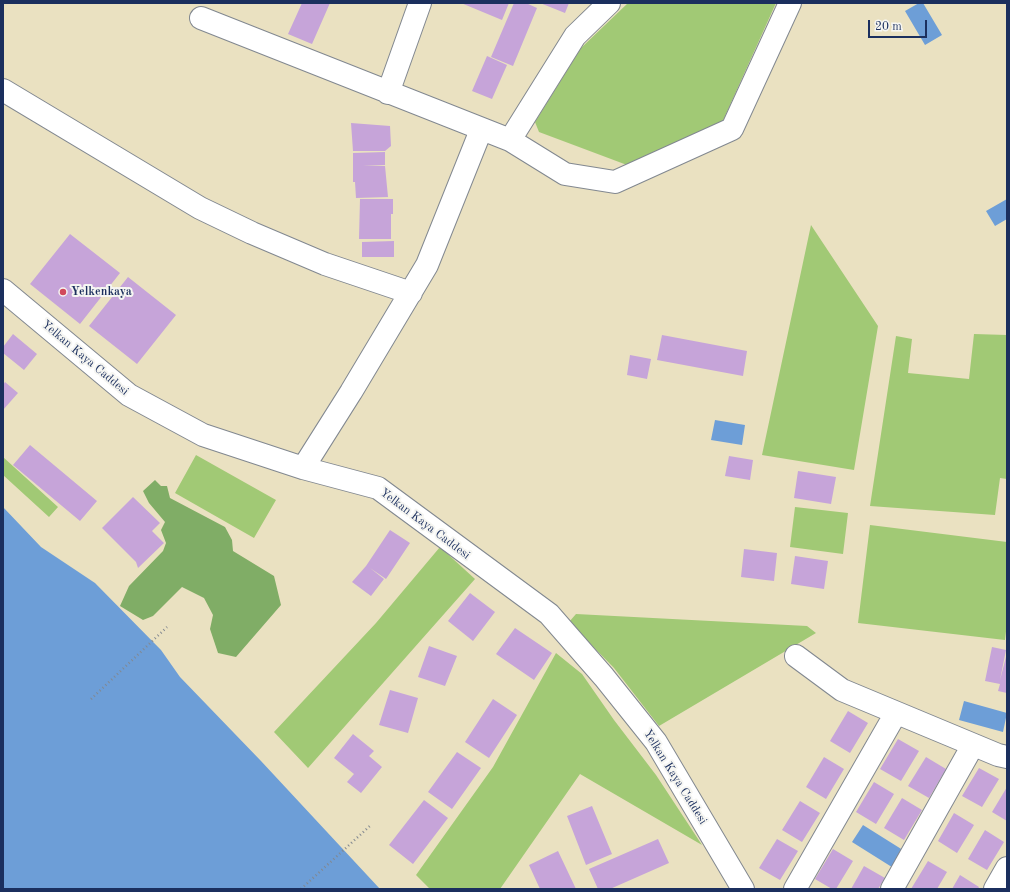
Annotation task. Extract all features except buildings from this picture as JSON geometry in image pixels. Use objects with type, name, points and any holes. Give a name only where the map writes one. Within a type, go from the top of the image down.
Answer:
[{"type":"street","points":[[388,93],[420,3]]},
{"type":"street","points":[[510,140],[575,36],[609,3]]},
{"type":"street","points":[[200,18],[481,130],[510,140],[565,174],[615,182],[732,129],[790,3]]},
{"type":"street","points":[[3,90],[200,208],[252,233],[325,264],[411,293]]},
{"type":"street","points":[[303,468],[427,265],[481,130]]},
{"type":"street","name":"Yelkan Kaya Caddesi","points":[[3,290],[129,395],[203,435],[303,468],[378,488],[549,614],[604,677],[656,742],[743,889]]},
{"type":"street","points":[[796,656],[842,690],[973,745],[1007,757]]},
{"type":"street","points":[[795,889],[896,713]]},
{"type":"street","points":[[892,889],[973,745]]},
{"type":"street","points":[[995,889],[1007,868]]},
{"type":"path","points":[[91,699],[167,627]]},
{"type":"path","points":[[301,889],[371,825]]},
{"type":"green space","points":[[628,3],[776,3],[721,125],[627,165],[539,132],[535,122],[581,48]]},
{"type":"green space","points":[[811,225],[878,326],[854,470],[762,455]]},
{"type":"green space","points":[[974,334],[1007,335],[1007,479],[1000,478],[995,515],[870,506],[896,336],[912,339],[908,373],[969,379]]},
{"type":"green space","points":[[196,455],[276,500],[254,538],[175,493]]},
{"type":"green space","points":[[3,457],[58,507],[49,517],[3,475]]},
{"type":"green space","points":[[155,480],[161,486],[167,486],[170,498],[225,527],[232,540],[233,551],[274,576],[281,605],[236,657],[218,653],[210,629],[213,615],[204,598],[182,587],[153,616],[143,620],[120,606],[129,586],[163,551],[166,543],[161,530],[165,522],[149,503],[143,491]]},
{"type":"green space","points":[[795,507],[848,513],[843,554],[790,547]]},
{"type":"green space","points":[[870,525],[1007,542],[1007,623],[1005,640],[858,623]]},
{"type":"green space","points":[[440,547],[475,579],[308,768],[274,732],[376,623]]},
{"type":"green space","points":[[576,614],[807,626],[816,633],[659,726],[614,668],[569,622]]},
{"type":"green space","points":[[556,653],[582,674],[614,720],[656,775],[702,845],[580,774],[500,889],[430,889],[416,875],[493,767]]},
{"type":"water","points":[[919,3],[923,3],[942,35],[925,45],[905,11]]},
{"type":"water","points":[[1007,199],[1007,219],[995,226],[986,211]]},
{"type":"water","points":[[715,420],[745,425],[742,445],[711,440]]},
{"type":"water","points":[[3,507],[41,547],[95,583],[161,650],[180,677],[261,761],[380,889],[3,889]]},
{"type":"water","points":[[964,701],[1007,713],[1003,732],[959,720]]},
{"type":"water","points":[[863,825],[906,852],[895,869],[852,842]]},
{"type":"place","name":"Yelkenkaya","points":[[63,292]]}]
